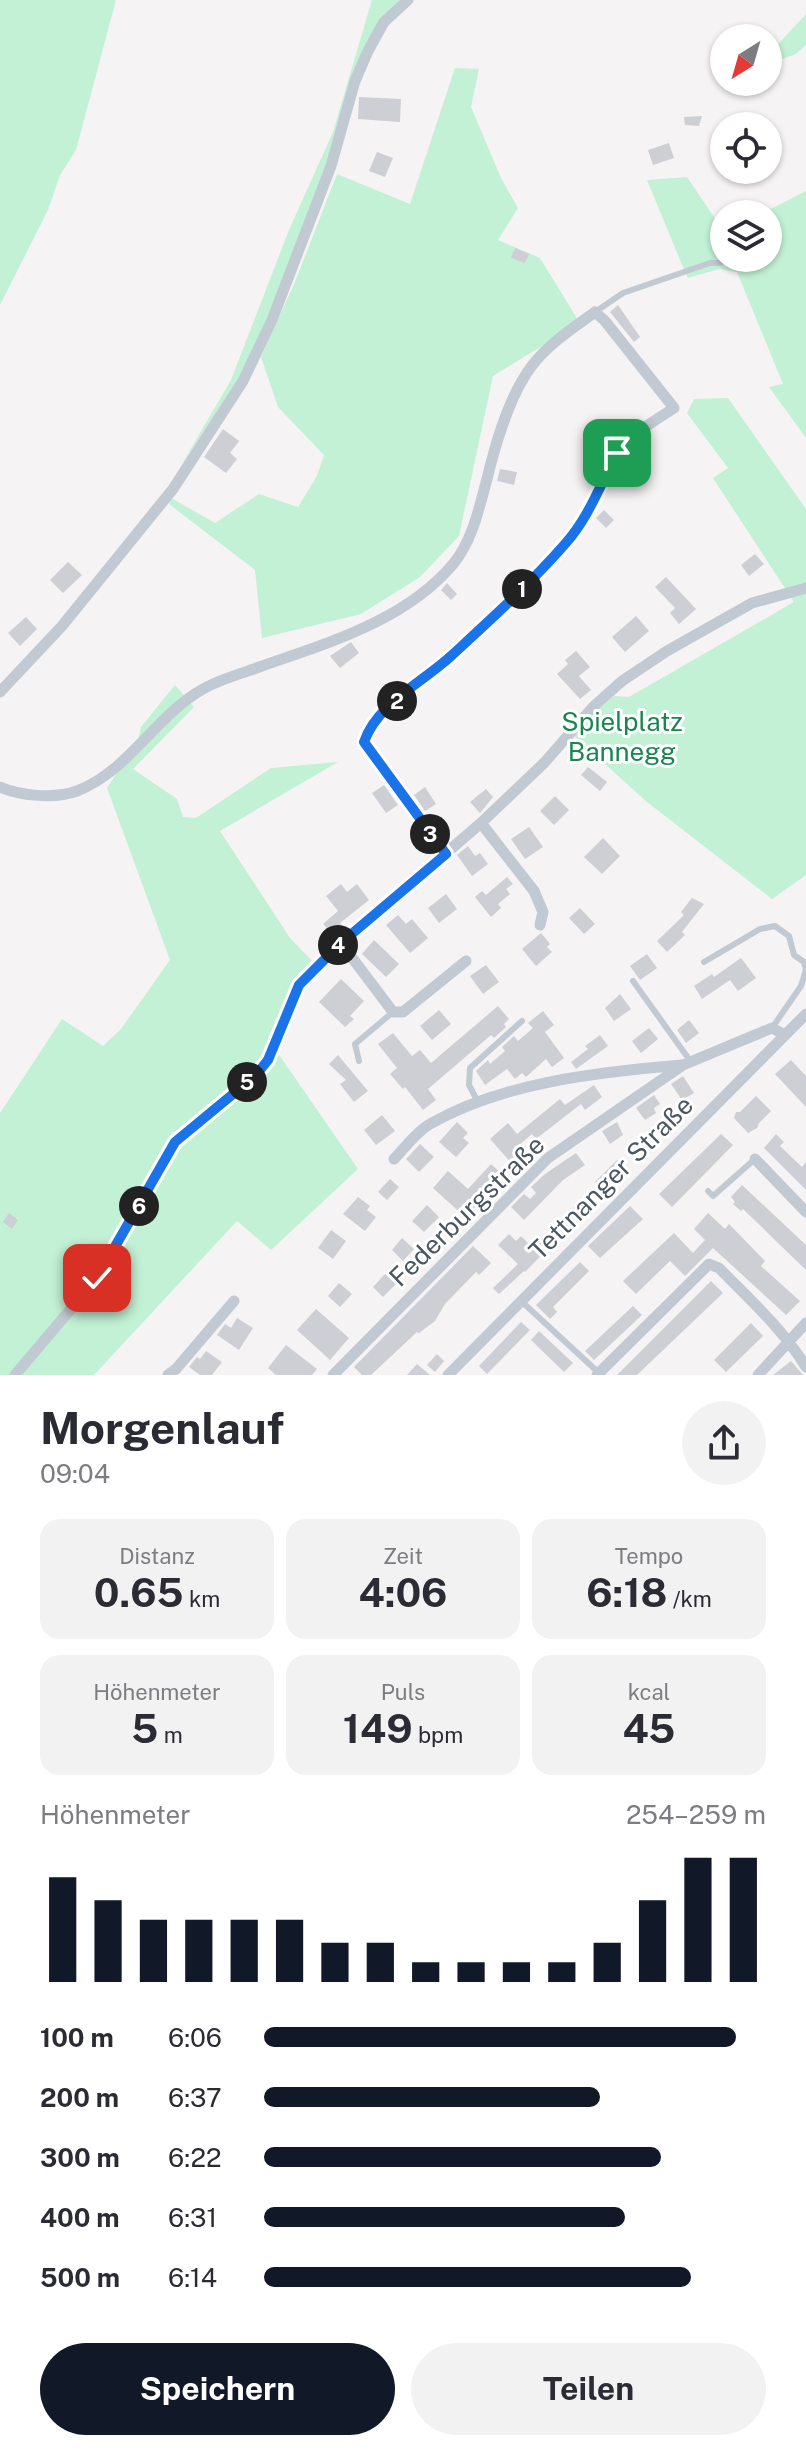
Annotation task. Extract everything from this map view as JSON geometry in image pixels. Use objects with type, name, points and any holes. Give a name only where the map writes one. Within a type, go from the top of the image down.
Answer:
[{"type":"street","points":[[0,692],[62,626],[173,489],[243,381],[272,320],[331,166],[355,81],[384,22],[408,0]]},
{"type":"street","points":[[0,787],[29,794],[54,795],[87,786],[116,768],[180,703],[206,687],[371,625],[421,592],[454,562],[469,540],[504,422],[529,369],[543,353],[595,312],[674,408],[638,430],[622,445],[586,519],[537,574],[368,730],[364,742],[446,854]]},
{"type":"street","points":[[15,1375],[97,1278],[175,1142],[256,1075],[268,1060],[299,985],[341,943],[481,823],[544,763],[593,707],[622,681],[667,651],[752,603],[806,588]]},
{"type":"street","points":[[481,823],[534,891],[543,912],[540,925]]},
{"type":"street","points":[[341,943],[393,1012],[403,1012],[466,961]]},
{"type":"street","name":"Tettnanger Straße","points":[[448,1375],[806,1014]]},
{"type":"street","points":[[772,1028],[785,1035]]},
{"type":"street","name":"Federburgstraße","points":[[333,1375],[548,1158],[687,1063],[772,1028]]},
{"type":"street","name":"Federburgstraße","points":[[394,1159],[427,1126],[478,1102],[541,1085],[687,1063]]},
{"type":"street","points":[[755,1159],[806,1212]]},
{"type":"street","points":[[599,1374],[709,1264],[719,1268],[790,1341],[806,1367]]},
{"type":"street","points":[[168,1375],[234,1301]]},
{"type":"street","points":[[758,1375],[806,1323]]},
{"type":"lane","points":[[595,312],[623,293],[710,263]]},
{"type":"lane","points":[[704,962],[760,929],[775,926],[789,936],[794,955],[804,962],[806,970],[801,986],[772,1028]]},
{"type":"lane","points":[[633,981],[687,1063]]},
{"type":"lane","points":[[359,1061],[355,1044],[393,1012]]},
{"type":"lane","points":[[478,1102],[469,1085],[470,1068],[522,1021]]},
{"type":"lane","points":[[708,1191],[713,1196],[755,1159]]},
{"type":"lane","points":[[520,1300],[599,1374]]},
{"type":"green space","points":[[0,0],[116,0],[76,150],[60,175],[48,210],[0,305]]},
{"type":"green space","points":[[372,0],[400,0],[374,30],[326,175],[264,327],[241,375],[179,469],[231,380],[289,230],[333,132]]},
{"type":"green space","points":[[806,14],[806,45],[796,54],[782,59],[782,40]]},
{"type":"green space","points":[[455,68],[479,69],[471,107],[501,178],[518,208],[498,240],[540,258],[578,320],[493,376],[459,536],[420,577],[361,614],[262,638],[255,570],[169,504],[171,498],[215,523],[259,494],[298,507],[317,476],[324,455],[278,407],[261,357],[295,282],[337,174],[410,204]]},
{"type":"green space","points":[[687,177],[710,211],[710,272],[688,278],[647,180]]},
{"type":"green space","points":[[806,191],[806,438],[769,387],[783,384],[737,272],[782,272],[782,203]]},
{"type":"green space","name":"Spielplatz Bannegg","points":[[728,398],[806,509],[806,875],[772,899],[647,802],[574,736],[614,696],[629,697],[794,602],[713,478],[728,468],[687,413],[694,399]]},
{"type":"green space","points":[[175,685],[194,707],[133,769],[177,799],[183,817],[196,818],[271,768],[338,762],[220,831],[290,938],[316,965],[275,1049],[358,1169],[271,1250],[237,1221],[94,1375],[0,1375],[0,1113],[62,1019],[103,1046],[121,1029],[170,960],[107,788],[138,740],[141,727]]},
{"type":"building","points":[[359,97],[401,99],[400,122],[358,119]]},
{"type":"building","points":[[702,116],[699,126],[685,125],[684,117]]},
{"type":"building","points":[[669,143],[674,158],[653,165],[648,150]]},
{"type":"building","points":[[377,152],[393,158],[385,177],[369,171]]},
{"type":"building","points":[[515,248],[529,254],[525,263],[511,258]]},
{"type":"building","points":[[618,305],[640,337],[634,342],[610,312]]},
{"type":"building","points":[[223,429],[239,441],[230,453],[237,459],[226,473],[204,457]]},
{"type":"building","points":[[500,469],[517,472],[514,485],[497,481]]},
{"type":"building","points":[[604,510],[614,520],[606,528],[596,518]]},
{"type":"building","points":[[755,554],[764,564],[749,576],[741,565]]},
{"type":"building","points":[[68,562],[82,575],[63,593],[50,580]]},
{"type":"building","points":[[666,577],[696,609],[679,624],[670,613],[675,608],[655,587]]},
{"type":"building","points":[[447,583],[457,594],[451,600],[441,590]]},
{"type":"building","points":[[636,616],[649,631],[625,652],[612,637]]},
{"type":"building","points":[[26,617],[37,629],[20,646],[8,633]]},
{"type":"building","points":[[351,642],[359,653],[340,668],[330,656]]},
{"type":"building","points":[[576,651],[590,667],[579,676],[591,690],[580,699],[557,674],[568,664],[565,660]]},
{"type":"building","points":[[588,767],[607,782],[600,791],[581,775]]},
{"type":"building","points":[[384,785],[398,805],[386,813],[372,793]]},
{"type":"building","points":[[425,787],[436,804],[425,811],[414,795]]},
{"type":"building","points":[[486,789],[493,797],[480,813],[470,802]]},
{"type":"building","points":[[555,796],[569,810],[554,825],[540,811]]},
{"type":"building","points":[[529,827],[543,847],[525,859],[511,839]]},
{"type":"building","points":[[603,838],[620,856],[602,874],[584,857]]},
{"type":"building","points":[[468,846],[475,856],[480,853],[488,864],[472,876],[457,855]]},
{"type":"building","points":[[507,877],[513,884],[506,889],[510,894],[498,904],[501,908],[491,917],[475,897],[482,891],[486,895]]},
{"type":"building","points":[[341,884],[347,892],[357,884],[369,900],[340,923],[343,927],[333,935],[323,924],[338,911],[326,896]]},
{"type":"building","points":[[446,894],[457,909],[439,923],[428,908]]},
{"type":"building","points":[[692,898],[704,904],[682,932],[685,935],[667,952],[657,941],[684,915],[681,912]]},
{"type":"building","points":[[580,908],[595,924],[584,934],[569,918]]},
{"type":"building","points":[[398,915],[406,924],[412,919],[428,938],[410,953],[386,925]]},
{"type":"building","points":[[541,933],[552,952],[536,966],[522,949]]},
{"type":"building","points":[[374,940],[399,964],[386,977],[362,954]]},
{"type":"building","points":[[647,954],[657,968],[640,980],[630,966]]},
{"type":"building","points":[[741,958],[756,978],[738,991],[730,980],[702,999],[694,986],[712,974],[714,977]]},
{"type":"building","points":[[486,965],[499,982],[483,994],[470,976]]},
{"type":"building","points":[[341,979],[364,1001],[350,1016],[354,1019],[345,1027],[319,1002]]},
{"type":"building","points":[[620,994],[631,1009],[614,1021],[605,1008]]},
{"type":"building","points":[[498,1006],[509,1019],[504,1024],[506,1027],[494,1038],[491,1035],[428,1089],[436,1100],[423,1110],[390,1074],[397,1068],[378,1044],[393,1033],[412,1056],[420,1050],[431,1063]]},
{"type":"building","points":[[439,1010],[451,1024],[432,1040],[420,1026]]},
{"type":"building","points":[[543,1011],[554,1025],[545,1032],[564,1058],[552,1067],[546,1059],[526,1077],[522,1073],[515,1079],[507,1069],[485,1085],[476,1071],[505,1051],[502,1047],[514,1036],[518,1041],[533,1028],[528,1023]]},
{"type":"building","points":[[689,1020],[699,1033],[686,1043],[677,1030]]},
{"type":"building","points":[[649,1028],[658,1039],[641,1053],[632,1041]]},
{"type":"building","points":[[600,1035],[608,1046],[576,1069],[571,1062]]},
{"type":"building","points":[[338,1055],[368,1091],[354,1102],[340,1084],[346,1080],[329,1064]]},
{"type":"building","points":[[791,1060],[806,1076],[806,1107],[775,1074]]},
{"type":"building","points":[[683,1076],[694,1093],[682,1100],[671,1084]]},
{"type":"building","points":[[594,1085],[602,1097],[585,1110],[581,1104],[536,1139],[532,1134],[513,1150],[521,1159],[513,1165],[490,1139],[508,1123],[517,1134],[560,1099],[565,1105]]},
{"type":"building","points":[[654,1095],[660,1104],[654,1108],[656,1113],[645,1120],[636,1108]]},
{"type":"building","points":[[756,1096],[771,1111],[757,1128],[748,1133],[734,1118],[736,1112],[740,1112]]},
{"type":"building","points":[[382,1115],[395,1131],[376,1145],[364,1130]]},
{"type":"building","points":[[457,1122],[468,1133],[463,1138],[469,1143],[456,1157],[439,1142]]},
{"type":"building","points":[[617,1122],[623,1135],[610,1144],[602,1131]]},
{"type":"building","points":[[721,1134],[733,1145],[672,1207],[659,1194]]},
{"type":"building","points":[[776,1134],[784,1142],[780,1146],[802,1167],[806,1162],[806,1190],[764,1148]]},
{"type":"building","points":[[420,1144],[434,1157],[419,1172],[406,1159]]},
{"type":"building","points":[[576,1153],[585,1165],[563,1180],[524,1220],[511,1207],[524,1194],[530,1199],[536,1193],[531,1187]]},
{"type":"building","points":[[617,1160],[629,1171],[607,1193],[595,1182]]},
{"type":"building","points":[[491,1164],[503,1175],[466,1218],[433,1188],[448,1171],[468,1189]]},
{"type":"building","points":[[390,1179],[399,1187],[387,1200],[378,1192]]},
{"type":"building","points":[[742,1185],[806,1245],[806,1270],[743,1209],[741,1211],[733,1204],[735,1202],[731,1197]]},
{"type":"building","points":[[358,1197],[370,1206],[367,1210],[376,1217],[365,1231],[343,1214]]},
{"type":"building","points":[[427,1205],[439,1217],[424,1232],[412,1221]]},
{"type":"building","points":[[576,1205],[583,1213],[499,1294],[493,1288],[518,1264],[498,1245],[509,1234],[516,1241],[521,1236],[533,1248]]},
{"type":"building","points":[[630,1206],[643,1219],[600,1258],[588,1246]]},
{"type":"building","points":[[9,1213],[18,1220],[12,1229],[3,1222]]},
{"type":"building","points":[[708,1213],[725,1229],[729,1224],[765,1261],[761,1266],[800,1301],[786,1315],[713,1248],[685,1276],[670,1261],[636,1294],[623,1281],[674,1233],[693,1253],[705,1240],[694,1229]]},
{"type":"building","points":[[331,1230],[346,1241],[333,1259],[318,1248]]},
{"type":"building","points":[[402,1238],[414,1249],[403,1261],[392,1250]]},
{"type":"building","points":[[473,1246],[491,1263],[479,1275],[476,1272],[445,1304],[435,1321],[417,1332],[371,1375],[362,1375],[354,1367]]},
{"type":"building","points":[[580,1262],[589,1271],[553,1307],[557,1312],[550,1319],[536,1305]]},
{"type":"building","points":[[385,1274],[396,1284],[383,1297],[373,1287]]},
{"type":"building","points":[[711,1281],[723,1293],[637,1375],[617,1375]]},
{"type":"building","points":[[339,1283],[352,1294],[340,1307],[328,1296]]},
{"type":"building","points":[[633,1306],[642,1315],[594,1360],[585,1351]]},
{"type":"building","points":[[316,1309],[349,1338],[330,1360],[297,1330]]},
{"type":"building","points":[[237,1318],[253,1328],[239,1350],[217,1335],[225,1324],[231,1328]]},
{"type":"building","points":[[521,1322],[530,1330],[487,1374],[479,1366]]},
{"type":"building","points":[[751,1323],[763,1336],[726,1372],[714,1360]]},
{"type":"building","points":[[539,1331],[573,1363],[564,1372],[531,1340]]},
{"type":"building","points":[[286,1345],[317,1369],[312,1375],[276,1375],[268,1368]]},
{"type":"building","points":[[206,1351],[222,1362],[212,1375],[200,1375],[189,1367]]},
{"type":"building","points":[[437,1354],[444,1361],[435,1372],[427,1365]]},
{"type":"building","points":[[791,1361],[803,1375],[773,1375]]},
{"type":"building","points":[[417,1364],[430,1375],[407,1375]]},
{"type":"route","points":[[97,1278],[175,1142],[256,1075],[268,1060],[299,985],[316,965],[446,854],[364,742],[368,730],[380,716],[449,658],[565,544],[586,519],[617,453]]}]
